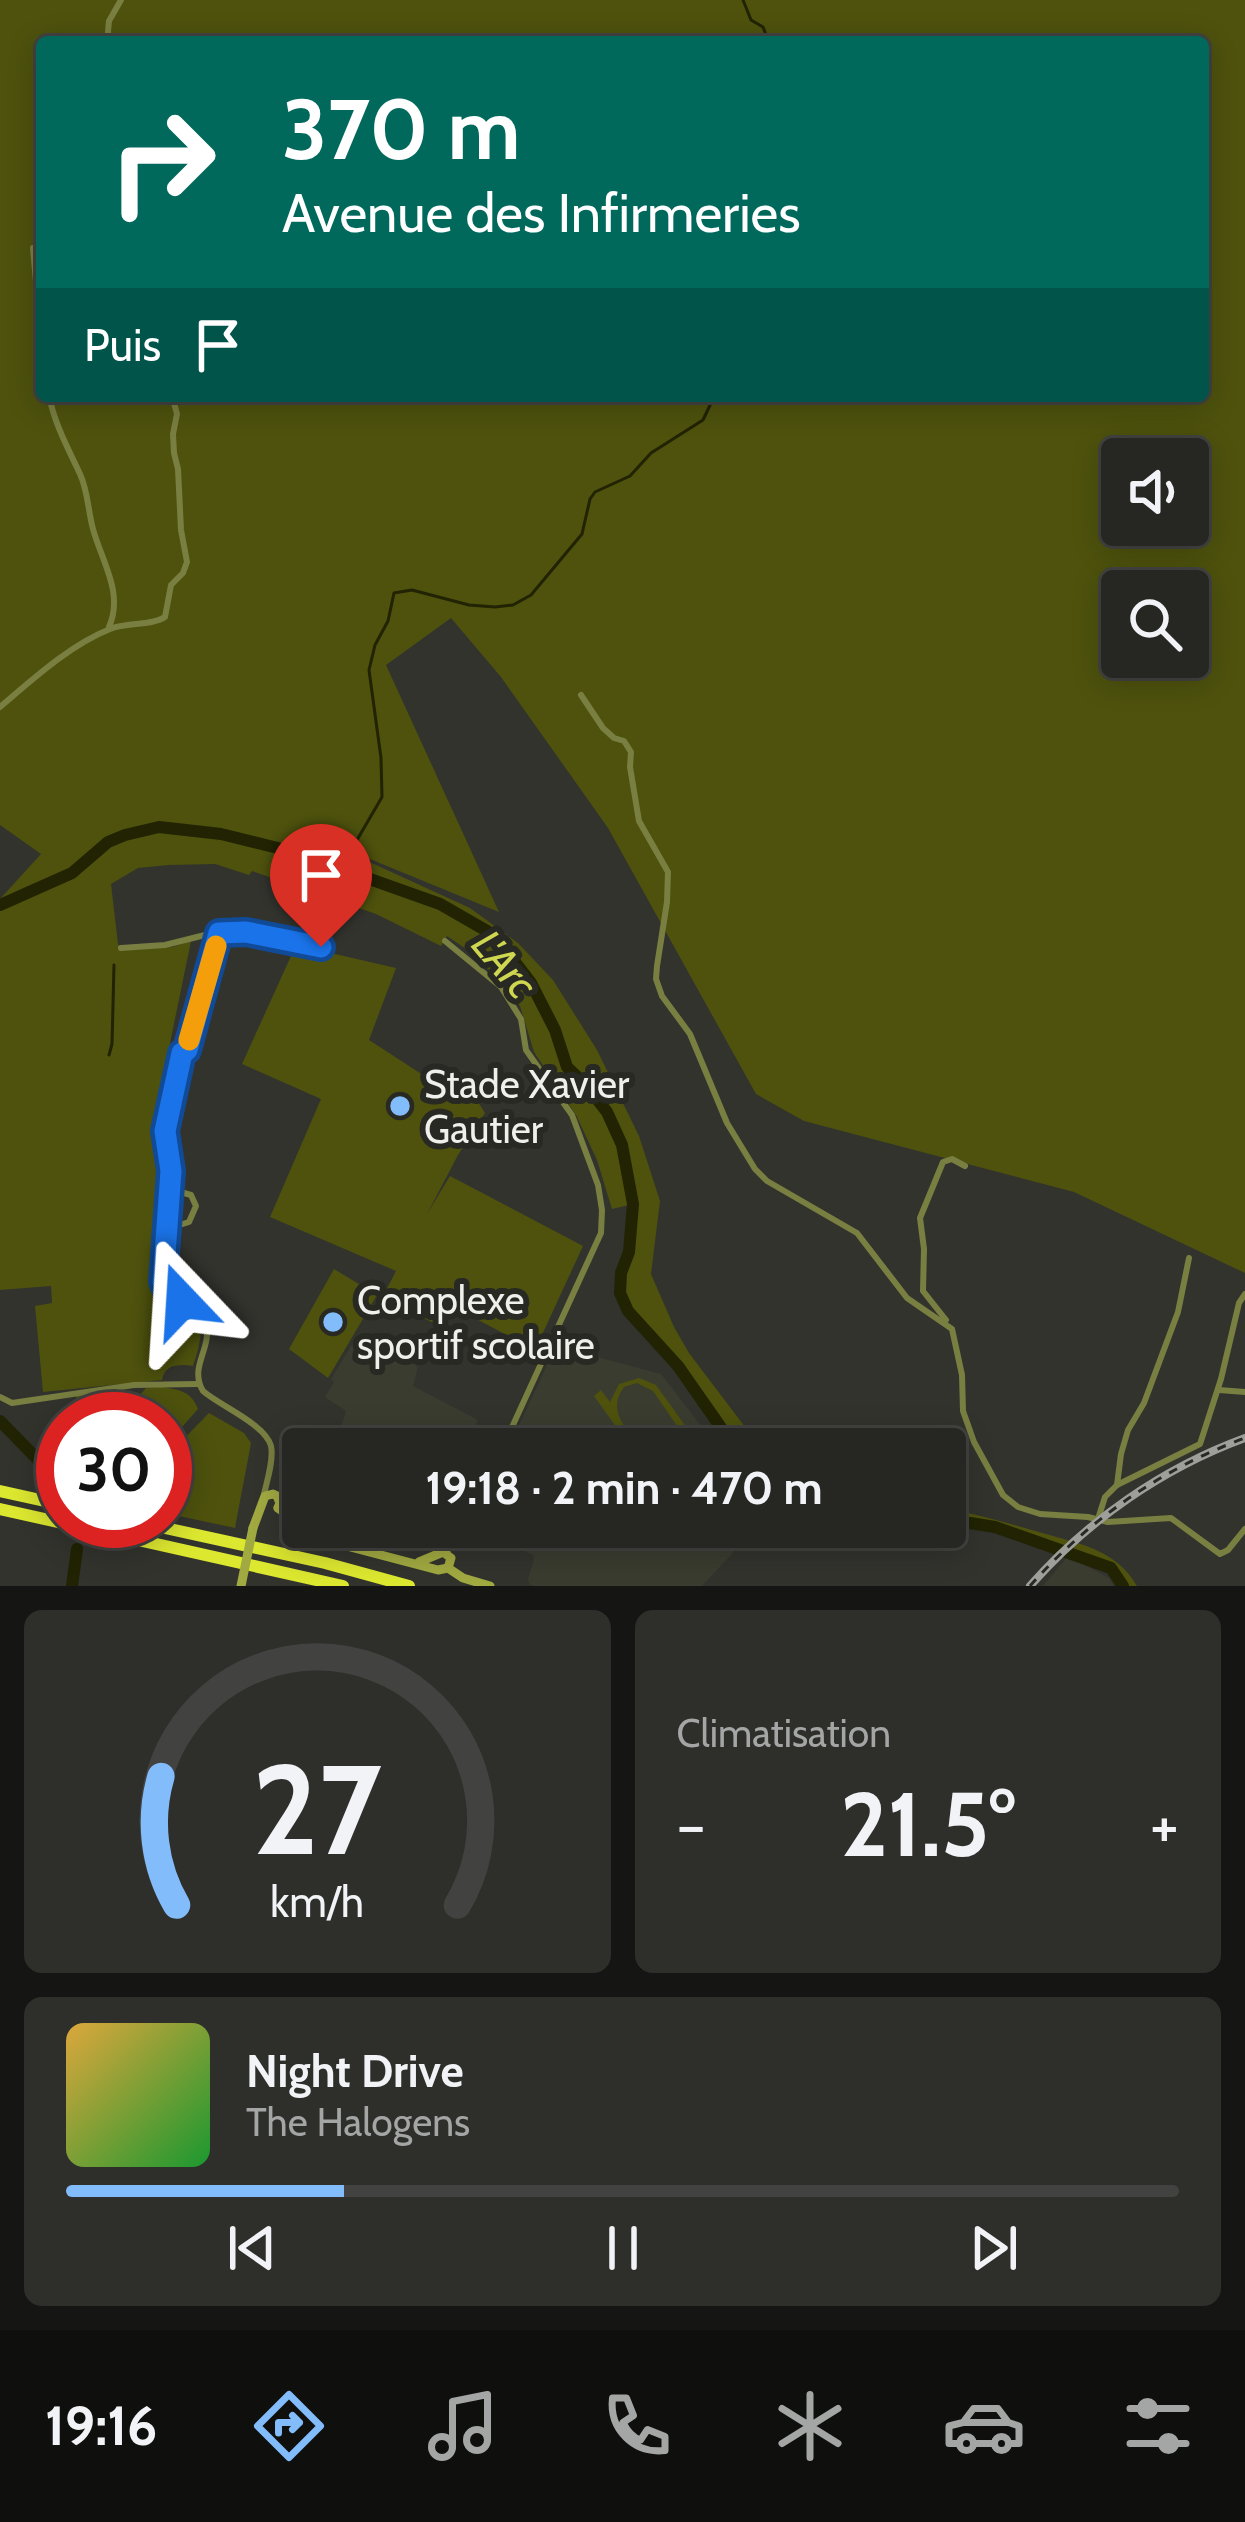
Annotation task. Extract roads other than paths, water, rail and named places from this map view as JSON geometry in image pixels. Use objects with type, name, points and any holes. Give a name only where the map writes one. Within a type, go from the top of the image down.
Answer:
[{"type":"highway","points":[[4,1492],[36,1499]]},
{"type":"highway","points":[[0,1509],[344,1586]]},
{"type":"highway","points":[[0,1518],[182,1549]]},
{"type":"highway","points":[[192,1534],[410,1586]]},
{"type":"main road","points":[[241,1586],[255,1523],[269,1503],[282,1512]]},
{"type":"main road","points":[[356,1548],[434,1563],[441,1571],[448,1568]]},
{"type":"main road","points":[[434,1563],[438,1552],[446,1552],[451,1558],[448,1568]]},
{"type":"main road","points":[[448,1568],[490,1586]]},
{"type":"street","points":[[107,36],[121,0]]},
{"type":"street","points":[[33,248],[36,282]]},
{"type":"street","points":[[52,402],[63,442],[83,481],[115,594],[115,613],[107,630]]},
{"type":"street","points":[[0,707],[107,630],[165,617],[172,585],[188,562],[174,453],[174,402]]},
{"type":"street","points":[[581,695],[603,728],[624,741],[631,752],[639,820],[668,872],[656,979],[662,996],[690,1034],[728,1123],[766,1180],[856,1234],[907,1298],[947,1324],[956,1336],[963,1411],[1003,1496],[1040,1514],[1122,1523],[1171,1518],[1220,1554],[1245,1529]]},
{"type":"street","points":[[121,948],[246,932],[321,947]]},
{"type":"street","points":[[219,933],[187,1050],[182,1053],[165,1131],[171,1156],[163,1282],[171,1294],[195,1308],[206,1324],[198,1384],[212,1399],[260,1429],[271,1443],[269,1503]]},
{"type":"street","points":[[445,941],[501,987],[520,1019],[526,1050],[572,1114],[598,1185],[602,1210],[601,1233],[512,1428]]},
{"type":"street","points":[[947,1324],[923,1291],[925,1250],[920,1218],[943,1162],[952,1159],[965,1166]]},
{"type":"street","points":[[165,1232],[189,1222],[195,1211],[191,1195],[170,1189]]},
{"type":"street","points":[[1117,1486],[1128,1430],[1144,1402],[1178,1312],[1189,1258]]},
{"type":"street","points":[[1098,1519],[1105,1497],[1117,1486],[1200,1444],[1245,1294]]},
{"type":"street","points":[[0,1396],[12,1402],[134,1385],[198,1384]]},
{"type":"street","points":[[1217,1390],[1245,1392]]},
{"type":"street","points":[[446,1552],[449,1548]]},
{"type":"waterway","points":[[743,0],[751,20],[763,27],[767,36]]},
{"type":"waterway","points":[[348,871],[350,852],[382,797],[369,670],[394,593],[412,590],[495,607],[513,605],[531,595],[582,534],[595,492],[630,476],[651,453],[703,420],[712,402]]},
{"type":"waterway","name":"L'Arc","points":[[0,905],[72,873],[108,842],[159,827],[221,834],[294,852],[440,904],[487,931],[531,983],[567,1067],[607,1112],[622,1145],[633,1204],[620,1293],[628,1311],[678,1366],[721,1428]]},
{"type":"waterway","points":[[109,1055],[114,965]]},
{"type":"waterway","points":[[0,1421],[36,1458]]},
{"type":"waterway","name":"L'Arc","points":[[966,1523],[995,1527],[1111,1568],[1123,1586]]},
{"type":"waterway","points":[[72,1586],[77,1549]]},
{"type":"railway","points":[[1030,1586],[1128,1498],[1185,1464],[1245,1438]]},
{"type":"place","name":"Stade Xavier Gautier","points":[[400,1106]]},
{"type":"place","name":"Complexe sportif scolaire","points":[[333,1322]]}]
